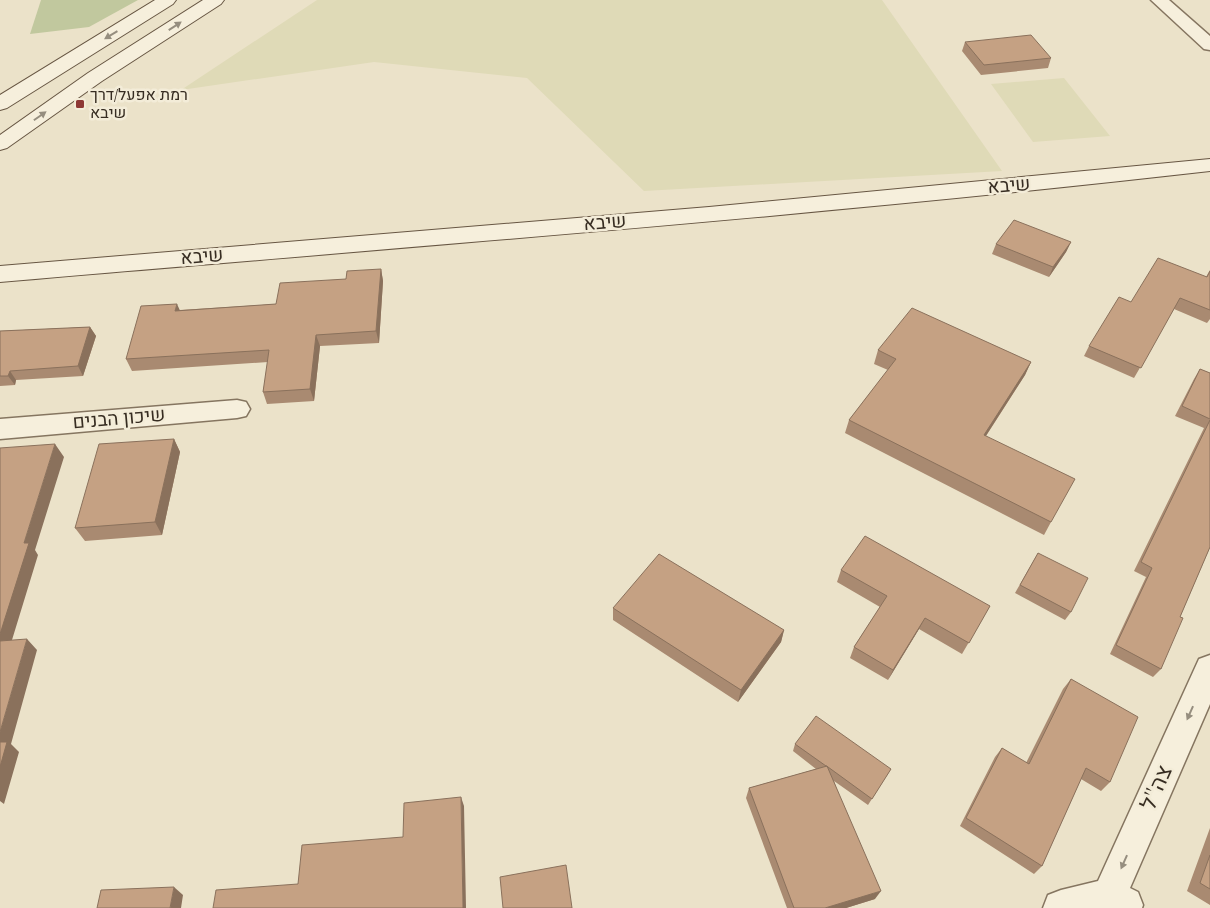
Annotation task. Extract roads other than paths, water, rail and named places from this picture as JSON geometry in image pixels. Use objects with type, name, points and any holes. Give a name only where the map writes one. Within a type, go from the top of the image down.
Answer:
[{"type":"street","points":[[0,104],[167,0]]},
{"type":"street","points":[[0,144],[95,77],[215,0]]},
{"type":"street","points":[[1159,0],[1210,45]]},
{"type":"street","name":"שיבא","points":[[0,274],[709,214],[1103,177],[1210,165]]},
{"type":"street","name":"שיכון הבנים","points":[[0,429],[237,408]]},
{"type":"street","name":"צה\"ל","points":[[1118,904],[1210,669]]},
{"type":"street","points":[[1061,908],[1118,904]]},
{"type":"place","name":"רמת אפעל/דרך שיבא","points":[[80,104]]}]
